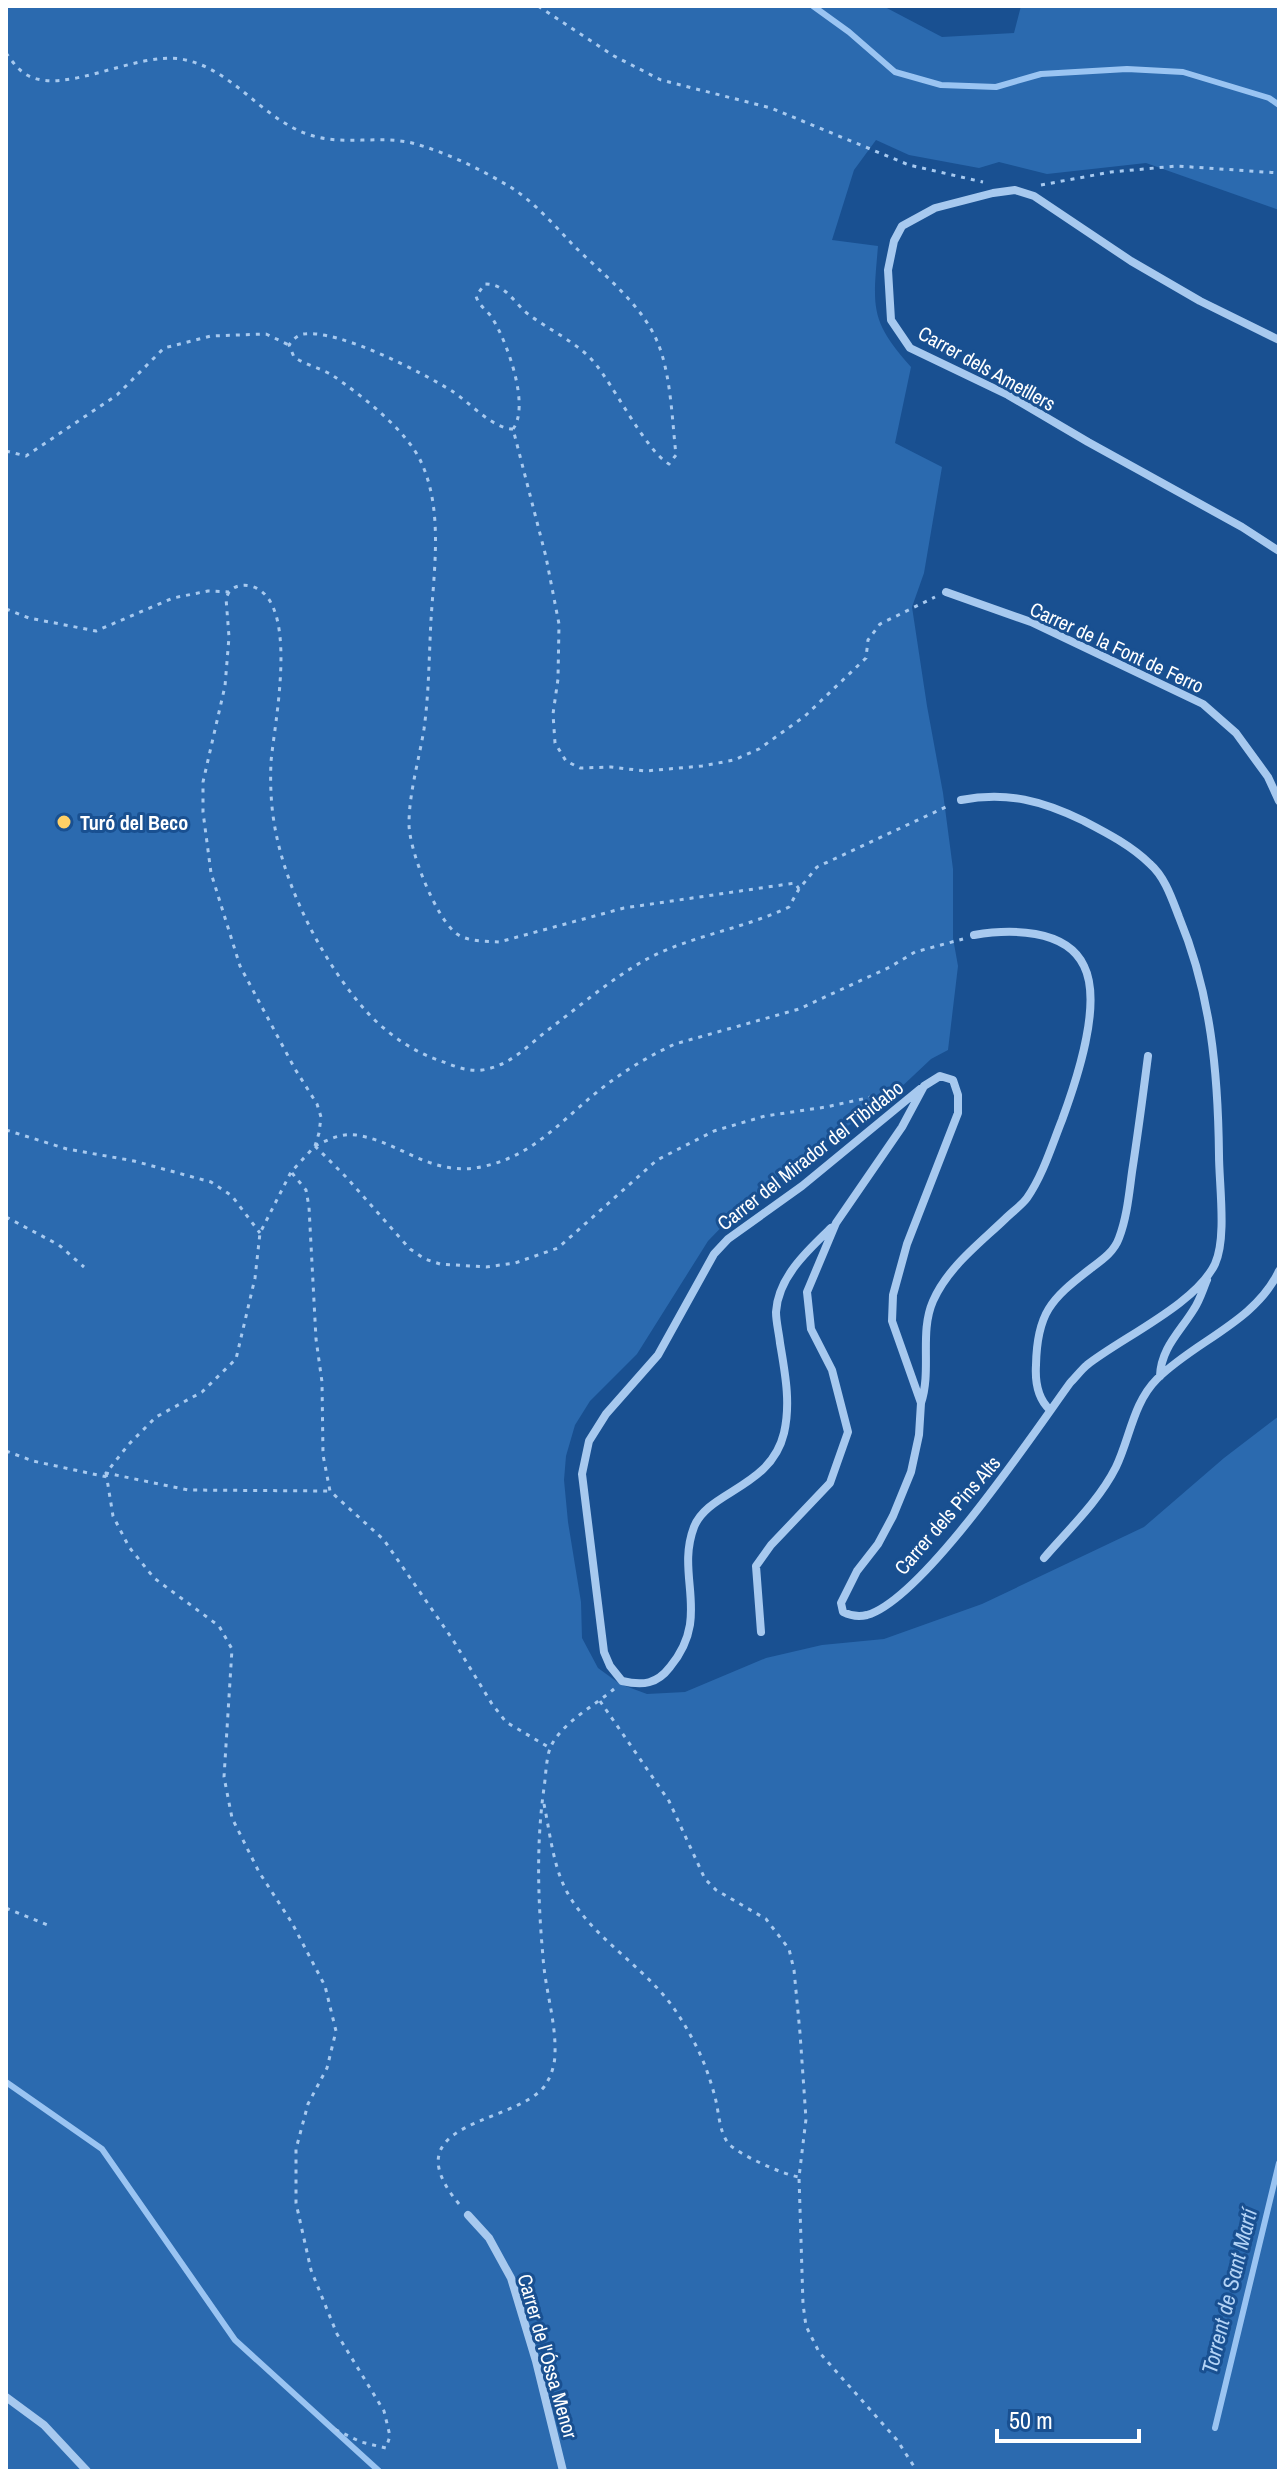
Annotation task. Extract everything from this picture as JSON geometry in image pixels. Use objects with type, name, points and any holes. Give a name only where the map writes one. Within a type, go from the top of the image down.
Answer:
[{"type":"street","name":"Carrer dels Ametllers","points":[[1279,340],[1200,301],[1131,261],[1034,196],[1015,190],[935,208],[902,226],[894,241],[888,270],[891,320],[910,348],[1008,395],[1279,551]]},
{"type":"street","name":"Carrer de la Font de Ferro","points":[[946,592],[1031,622],[1203,704],[1236,733],[1268,777],[1279,801]]},
{"type":"street","points":[[961,800],[1015,796],[1059,809],[1109,834],[1152,865],[1168,890],[1204,990],[1219,1095],[1220,1235],[1217,1261],[1196,1307],[1169,1344],[1161,1363],[1160,1376]]},
{"type":"street","points":[[921,1403],[926,1387],[927,1327],[932,1303],[944,1281],[964,1257],[1027,1198],[1070,1097],[1083,1056],[1090,1011],[1089,983],[1084,966],[1073,950],[1054,940],[1029,933],[999,931],[974,935]]},
{"type":"street","points":[[1050,1410],[1038,1389],[1035,1369],[1041,1324],[1062,1290],[1106,1257],[1117,1242],[1129,1192],[1148,1056]]},
{"type":"street","name":"Carrer dels Pins Alts","points":[[924,1086],[940,1076],[953,1080],[958,1095],[958,1113],[907,1244],[893,1295],[892,1321],[921,1403],[919,1435],[911,1472],[893,1516],[878,1544],[857,1571],[841,1603],[843,1612],[851,1616],[867,1615],[886,1605],[914,1582],[981,1505],[1087,1365],[1158,1318],[1208,1275]]},
{"type":"street","points":[[761,1632],[756,1566],[771,1545],[830,1483],[848,1432],[832,1370],[811,1329],[807,1292],[836,1223],[902,1127],[924,1086]]},
{"type":"street","name":"Carrer del Mirador del Tibidabo","points":[[836,1223],[806,1253],[788,1276],[780,1294],[776,1313],[787,1399],[783,1436],[772,1459],[757,1476],[704,1511],[694,1526],[689,1547],[693,1611],[683,1649],[663,1676],[648,1684],[622,1681],[604,1652],[582,1474],[589,1441],[606,1414],[658,1355],[714,1254],[728,1239],[802,1186],[924,1086]]},
{"type":"street","points":[[1044,1558],[1090,1505],[1116,1467],[1133,1416],[1160,1376],[1229,1327],[1273,1283],[1279,1271]]},
{"type":"street","name":"Carrer de l'Óssa Menor","points":[[468,2215],[489,2238],[511,2278],[536,2361],[563,2471]]},
{"type":"street","points":[[6,2397],[44,2425],[87,2471]]},
{"type":"path","points":[[538,6],[614,56],[661,80],[771,108],[909,165],[986,183]]},
{"type":"path","points":[[6,53],[28,76],[53,81],[146,60],[165,58],[198,63],[231,81],[286,124],[309,135],[348,140],[394,139],[415,144],[482,172],[514,190],[536,208],[607,277],[649,324],[664,363],[676,455],[669,464],[663,460],[591,359],[526,312],[506,291],[494,284],[485,284],[476,296],[504,339],[515,378],[520,409],[519,420],[513,429],[546,557],[559,624],[558,679],[553,714],[555,743],[566,761],[580,768],[611,767],[645,771],[734,760],[759,749],[805,716],[866,658],[868,640],[880,624],[946,592]]},
{"type":"path","points":[[1041,185],[1111,172],[1177,166],[1279,173]]},
{"type":"path","points":[[6,451],[26,456],[67,430],[117,395],[164,348],[211,336],[266,334],[289,345],[294,357],[329,373],[388,421],[411,445],[422,462],[430,485],[435,551],[427,710],[409,827],[419,866],[448,925],[469,938],[499,942],[624,908],[688,897],[756,891],[789,882],[795,883],[799,889]]},
{"type":"path","points":[[289,345],[296,337],[305,334],[356,344],[429,377],[471,404],[495,425],[513,429]]},
{"type":"path","points":[[6,609],[29,618],[96,631],[173,598],[208,591],[229,592],[240,586],[254,587],[271,601],[277,617],[280,694],[271,761],[271,792],[281,856],[297,899],[332,962],[366,1011],[386,1030],[428,1057],[465,1069],[481,1070],[516,1057],[611,983],[649,958],[780,912],[789,907],[817,867],[961,800]]},
{"type":"path","points":[[229,592],[226,598],[229,637],[225,686],[203,782],[203,812],[211,873],[240,966],[317,1104],[321,1117],[315,1146]]},
{"type":"path","points":[[330,2427],[361,2442],[386,2448],[390,2436],[384,2411],[337,2334],[311,2270],[296,2203],[296,2149],[308,2104],[327,2068],[336,2031],[325,1986],[292,1923],[259,1872],[232,1818],[224,1777],[232,1649],[219,1626],[154,1578],[129,1547],[113,1516],[107,1475],[129,1444],[156,1417],[202,1392],[236,1359],[255,1278],[260,1233],[291,1172],[315,1146],[339,1136],[354,1135],[436,1166],[463,1169],[515,1158],[534,1146],[607,1084],[661,1050],[799,1009],[890,967],[915,952],[974,935]]},
{"type":"path","points":[[315,1146],[410,1249],[440,1264],[486,1267],[515,1263],[558,1248],[657,1160],[714,1131],[765,1116],[896,1092]]},
{"type":"path","points":[[6,1130],[67,1149],[134,1161],[211,1182],[232,1196],[260,1233]]},
{"type":"path","points":[[291,1172],[306,1190],[309,1207],[316,1339],[323,1395],[323,1455],[330,1491],[384,1540],[506,1722],[550,1748]]},
{"type":"path","points":[[6,1217],[59,1245],[84,1267]]},
{"type":"path","points":[[6,1451],[33,1461],[188,1490],[330,1491]]},
{"type":"path","points":[[468,2215],[443,2181],[439,2167],[441,2152],[452,2135],[467,2125],[512,2107],[542,2089],[555,2060],[538,1883],[542,1798],[550,1748],[573,1722],[600,1701],[669,1801],[705,1879],[716,1890],[766,1919],[789,1949],[794,1970],[806,2119],[799,2177],[803,2304],[811,2340],[897,2440],[917,2471]]},
{"type":"path","points":[[542,1798],[567,1893],[585,1917],[659,1990],[678,2014],[705,2067],[715,2095],[723,2136],[730,2146],[742,2154],[786,2175],[799,2177]]},
{"type":"path","points":[[6,1908],[50,1926]]},
{"type":"shaded area","points":[[6,6],[883,6],[942,37],[1014,33],[1021,6],[1279,6],[1279,210],[1146,163],[1047,174],[999,162],[979,168],[909,155],[876,140],[854,170],[832,240],[878,246],[875,284],[877,312],[887,337],[911,367],[895,443],[942,467],[924,573],[912,607],[953,869],[953,938],[958,966],[948,1050],[931,1059],[879,1108],[830,1136],[738,1210],[708,1241],[637,1354],[590,1401],[575,1425],[566,1456],[564,1480],[581,1602],[582,1638],[598,1668],[620,1684],[647,1694],[685,1692],[766,1658],[822,1645],[884,1639],[982,1604],[1144,1527],[1224,1458],[1279,1416],[1279,2471],[6,2471]]},
{"type":"waterway","points":[[813,6],[895,72],[941,85],[996,87],[1041,74],[1127,69],[1183,72],[1269,98],[1279,105]]},
{"type":"waterway","points":[[6,2082],[102,2149],[235,2340],[379,2471]]},
{"type":"waterway","name":"Torrent de Sant Martí","points":[[1215,2428],[1279,2163]]},
{"type":"place","name":"Turó del Beco","points":[[64,822]]}]
